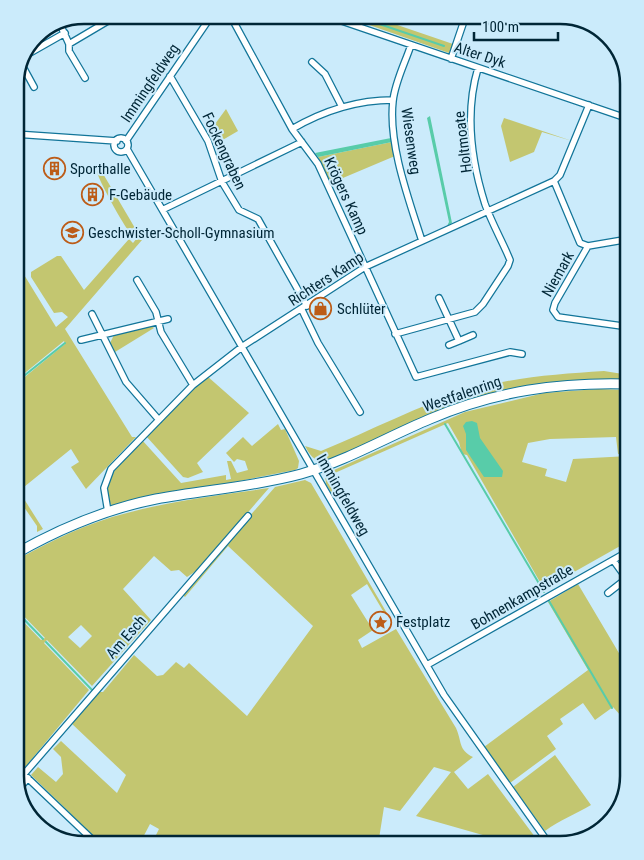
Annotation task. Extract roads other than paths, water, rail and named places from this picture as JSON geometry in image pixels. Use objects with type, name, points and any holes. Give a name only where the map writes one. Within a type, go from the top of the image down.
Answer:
[{"type":"street","points":[[69,44],[103,24]]},
{"type":"street","name":"Immingfeldweg","points":[[126,141],[206,24]]},
{"type":"street","name":"Krögers Kamp","points":[[235,24],[292,129],[318,164],[416,378],[510,352],[522,354]]},
{"type":"street","name":"Alter Dyk","points":[[349,24],[620,116]]},
{"type":"street","points":[[452,59],[463,24]]},
{"type":"street","points":[[62,28],[69,44],[69,51],[85,78]]},
{"type":"street","points":[[34,51],[65,33]]},
{"type":"street","name":"Wiesenweg","points":[[411,46],[393,100],[394,125],[402,171],[422,241]]},
{"type":"street","points":[[312,62],[318,65],[325,74],[342,107]]},
{"type":"street","name":"Holtmoate","points":[[395,334],[474,312],[480,307],[508,266],[510,260],[489,213],[470,131],[470,103],[478,68]]},
{"type":"street","points":[[25,71],[34,87]]},
{"type":"street","name":"Fockengraben","points":[[170,76],[208,141],[222,182],[241,213],[258,219],[304,308],[318,343],[360,412]]},
{"type":"street","points":[[292,129],[312,117],[342,107],[377,100],[393,100]]},
{"type":"street","points":[[554,182],[560,175],[589,105]]},
{"type":"street","points":[[24,135],[117,141],[120,139],[126,141],[127,149],[123,152],[117,150],[115,147],[117,141]]},
{"type":"street","points":[[164,210],[302,142]]},
{"type":"street","name":"Immingfeldweg","points":[[127,149],[427,665],[464,726],[543,836]]},
{"type":"street","name":"Richters Kamp","points":[[108,512],[104,488],[109,472],[193,385],[243,346],[365,267],[489,213],[554,182]]},
{"type":"street","name":"Niemark","points":[[554,182],[580,243],[588,246],[553,310],[558,317],[620,326]]},
{"type":"street","points":[[588,246],[620,241]]},
{"type":"street","points":[[138,280],[156,312],[160,332],[193,385]]},
{"type":"street","points":[[439,298],[460,341]]},
{"type":"street","points":[[92,314],[104,334],[126,382],[159,420]]},
{"type":"street","points":[[81,340],[168,319]]},
{"type":"street","points":[[449,345],[474,336]]},
{"type":"street","name":"Westfalenring","points":[[24,549],[71,525],[108,512],[154,500],[255,484],[313,470],[431,418],[502,394],[568,384],[620,384]]},
{"type":"street","name":"Am Esch","points":[[24,780],[248,516]]},
{"type":"street","name":"Bohnenkampstraße","points":[[427,665],[620,556]]},
{"type":"street","points":[[613,560],[620,569]]},
{"type":"street","points":[[608,593],[620,585]]},
{"type":"street","points":[[26,776],[89,836]]},
{"type":"waterway","points":[[379,24],[444,46]]},
{"type":"waterway","points":[[24,376],[65,343]]},
{"type":"waterway","points":[[445,424],[544,592]]},
{"type":"waterway","points":[[549,601],[612,708]]},
{"type":"waterway","points":[[24,619],[43,639]]},
{"type":"waterway","points":[[46,642],[93,691]]},
{"type":"place","name":"Sporthalle","points":[[54,169]]},
{"type":"place","name":"F-Gebäude","points":[[93,195]]},
{"type":"place","name":"Geschwister-Scholl-Gymnasium","points":[[72,233]]},
{"type":"place","name":"Schlüter","points":[[321,309]]},
{"type":"place","name":"Festplatz","points":[[380,622]]}]
